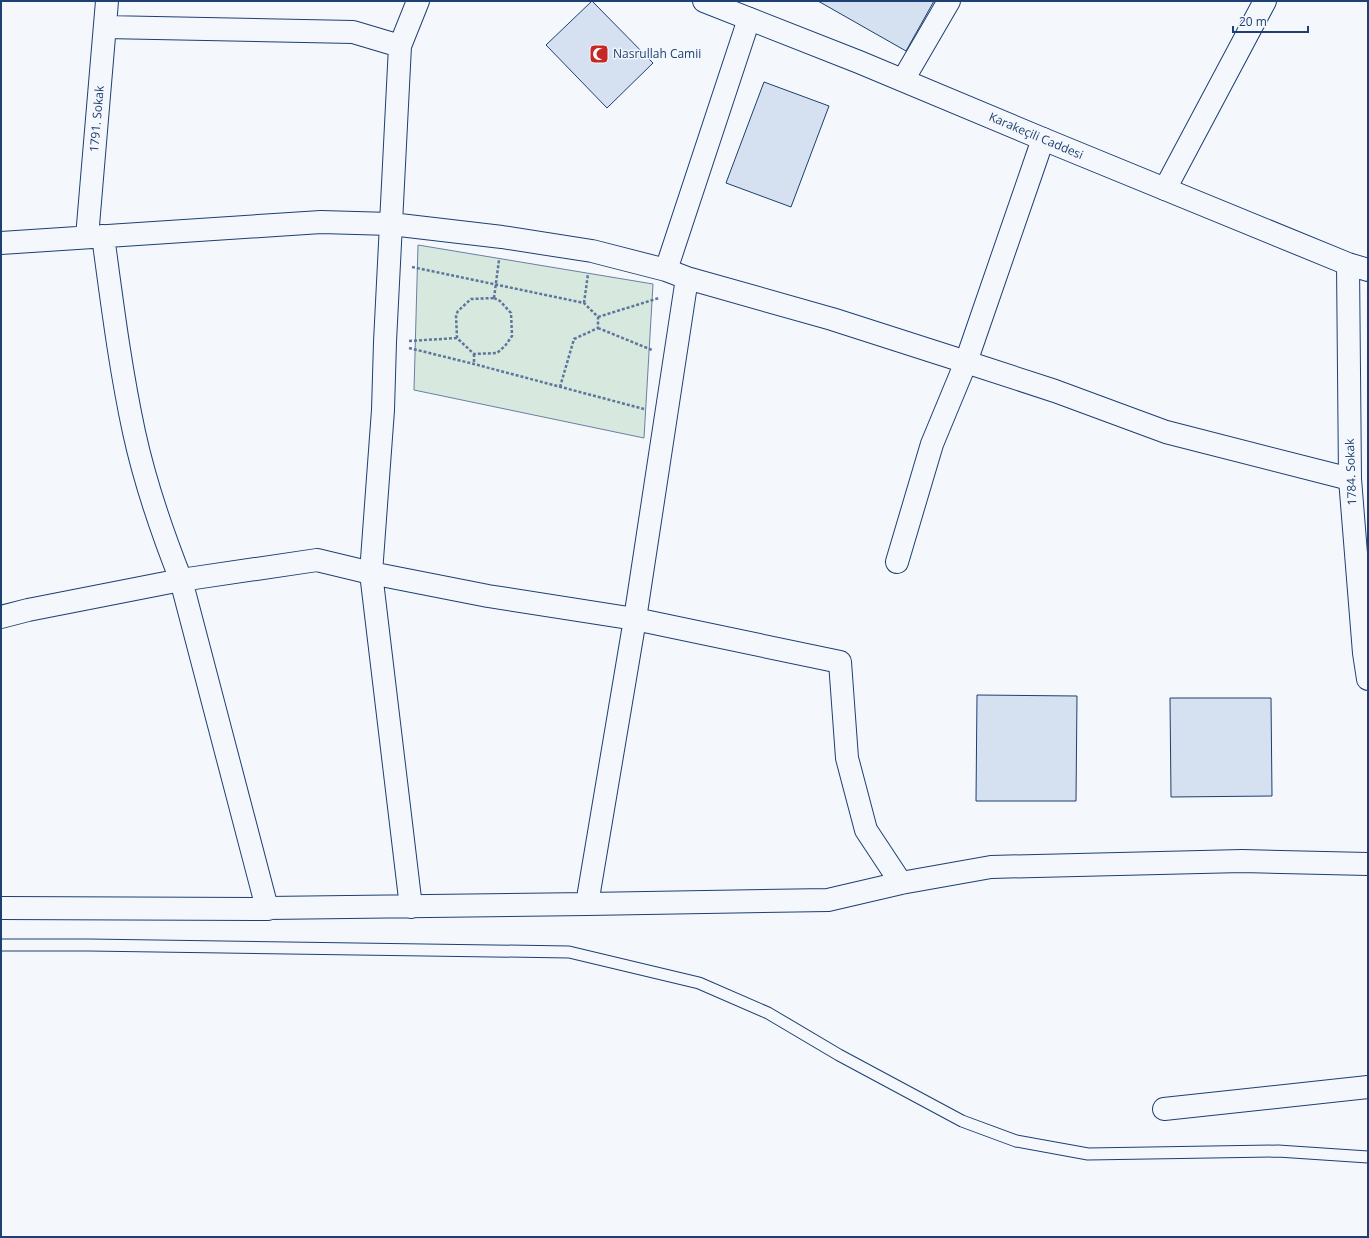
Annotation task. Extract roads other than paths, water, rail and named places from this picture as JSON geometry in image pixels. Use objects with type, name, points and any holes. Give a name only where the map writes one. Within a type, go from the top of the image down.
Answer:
[{"type":"street","name":"1791. Sokak","points":[[107,1],[95,237],[134,433],[163,534],[181,580],[267,908]]},
{"type":"street","points":[[411,907],[371,573],[384,410],[385,342],[400,46],[418,1]]},
{"type":"street","name":"Karakeçili Caddesi","points":[[704,1],[903,80],[1165,190],[1358,267]]},
{"type":"street","points":[[903,80],[949,1]]},
{"type":"street","points":[[1165,190],[1265,1]]},
{"type":"street","points":[[666,270],[749,19]]},
{"type":"street","points":[[105,27],[353,32],[400,46]]},
{"type":"street","points":[[897,562],[932,444],[966,362],[1043,139]]},
{"type":"street","points":[[1,243],[321,222],[391,224],[502,237],[592,251],[666,270],[686,284],[832,319],[1055,391],[1166,432],[1350,479]]},
{"type":"street","name":"1784. Sokak","points":[[1358,267],[1350,479],[1364,653],[1368,679]]},
{"type":"street","points":[[587,904],[635,619],[686,284]]},
{"type":"street","points":[[1,617],[28,610],[181,580],[317,560],[371,573],[488,596],[635,619],[840,662],[847,758],[866,830],[900,883]]},
{"type":"street","points":[[1,908],[268,909],[267,908],[828,900],[900,883],[991,867],[1242,861],[1368,864]]},
{"type":"street","points":[[1164,1110],[1368,1087]]},
{"type":"lane","points":[[1,945],[569,952],[699,983],[768,1013],[839,1055],[962,1121],[1016,1141],[1088,1154],[1278,1151],[1368,1157]]},
{"type":"place","name":"Nasrullah Camii","points":[[599,54]]}]
